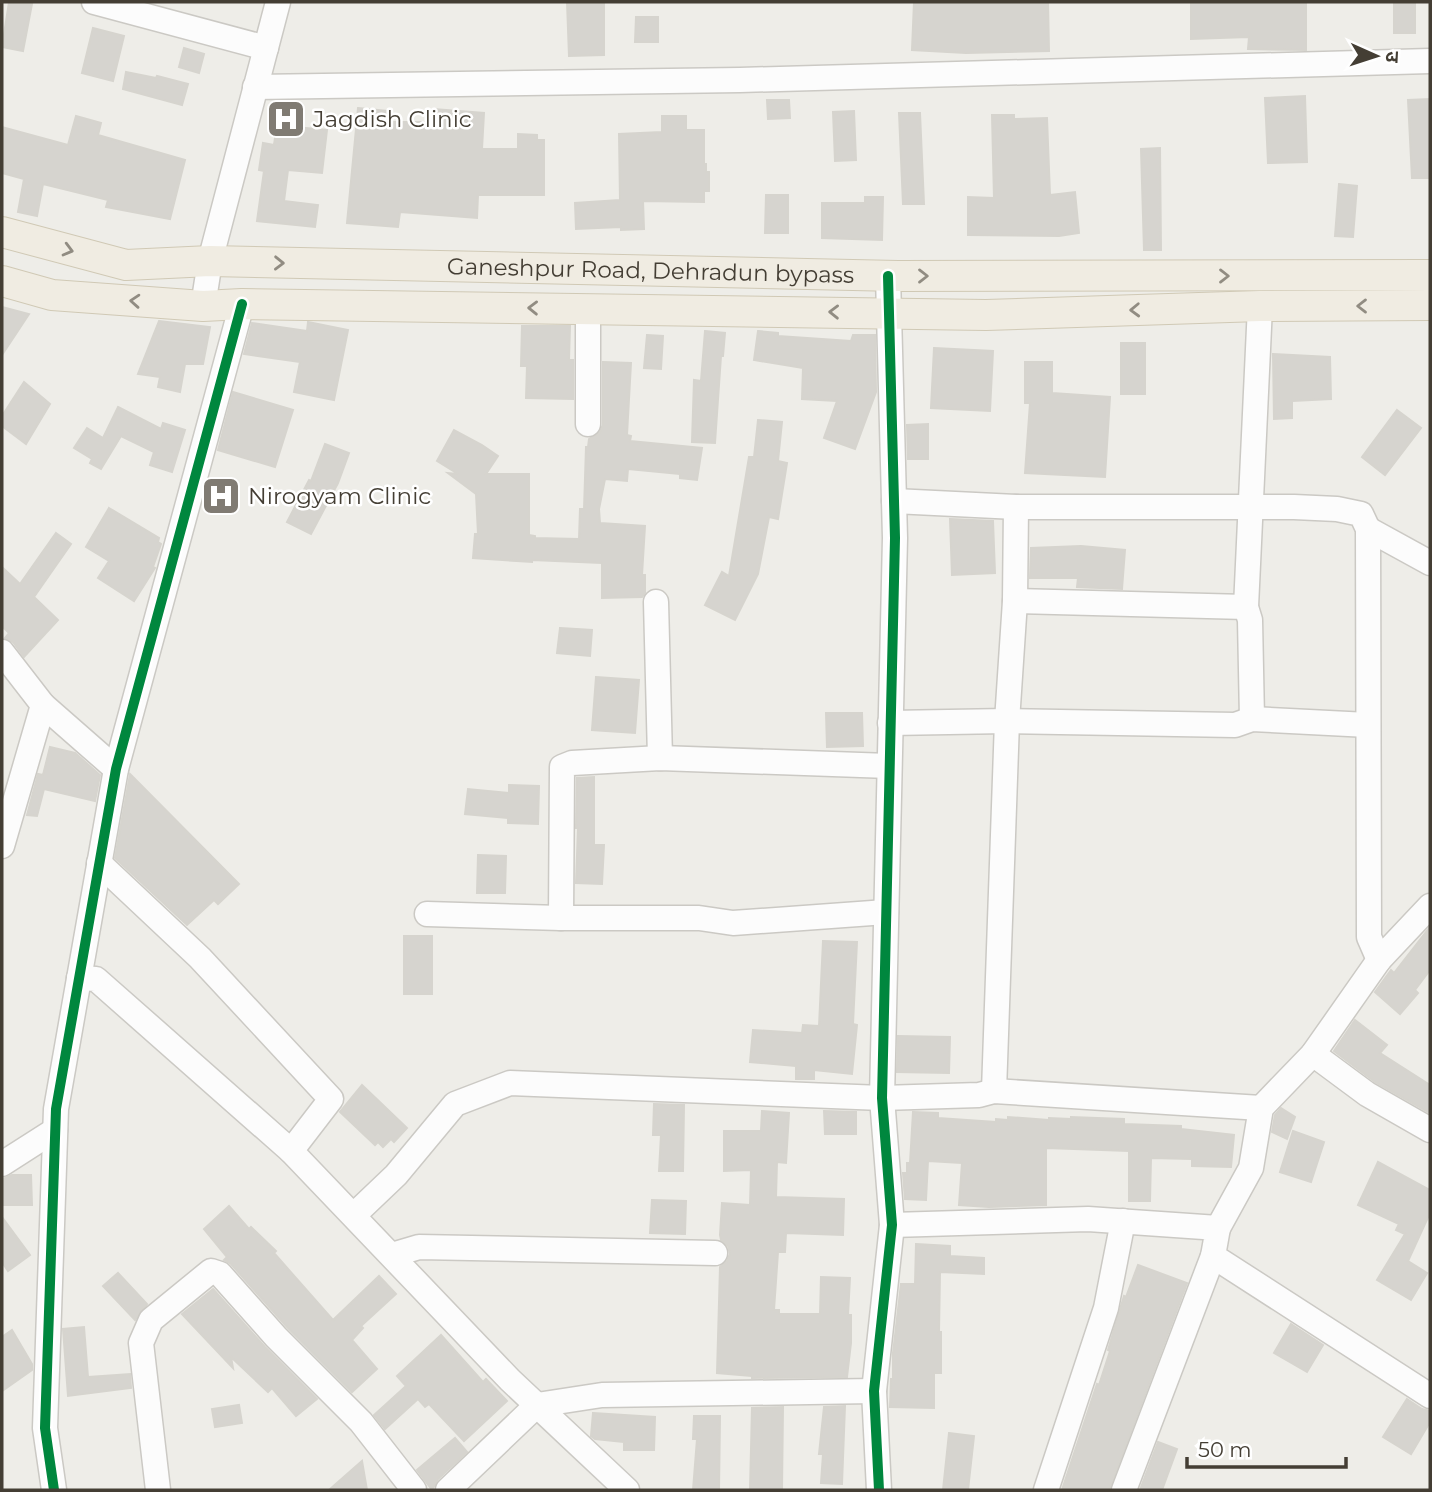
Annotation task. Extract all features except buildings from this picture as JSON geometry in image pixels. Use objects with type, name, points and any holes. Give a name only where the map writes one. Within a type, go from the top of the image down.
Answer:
[{"type":"main road","name":"Ganeshpur Road, Dehradun bypass","points":[[2,232],[126,265],[211,261],[888,276],[1430,275]]},
{"type":"main road","points":[[2,281],[52,295],[203,306],[242,304],[986,315],[1260,306],[1430,305]]},
{"type":"street","points":[[94,2],[266,48]]},
{"type":"street","points":[[203,306],[211,261],[278,2]]},
{"type":"street","points":[[255,88],[740,80],[1430,61]]},
{"type":"street","points":[[879,1490],[874,1391],[892,1225],[882,1098],[895,538],[888,276]]},
{"type":"street","points":[[54,1490],[45,1429],[55,1109],[116,769],[242,304]]},
{"type":"street","points":[[1252,719],[1250,620],[1246,607],[1260,306]]},
{"type":"street","points":[[588,309],[588,424]]},
{"type":"street","points":[[894,501],[1016,507],[1251,506],[1337,509],[1361,514],[1368,529],[1369,937],[1379,960]]},
{"type":"street","points":[[994,1091],[1007,721],[1015,601],[1016,507]]},
{"type":"street","points":[[1368,529],[1430,563]]},
{"type":"street","points":[[1015,601],[1246,607]]},
{"type":"street","points":[[656,602],[660,758]]},
{"type":"street","points":[[5,665],[43,705],[116,769]]},
{"type":"street","points":[[2,846],[43,705]]},
{"type":"street","points":[[890,723],[1007,721],[1235,725],[1252,719],[1368,725]]},
{"type":"street","points":[[561,918],[562,767],[572,763],[660,758],[889,766]]},
{"type":"street","points":[[99,863],[201,958],[331,1099],[291,1151]]},
{"type":"street","points":[[1124,1490],[1213,1256],[1218,1228],[1251,1168],[1261,1108],[1313,1054],[1379,960],[1430,906]]},
{"type":"street","points":[[427,914],[699,918],[733,923],[886,912]]},
{"type":"street","points":[[79,978],[96,979],[291,1151],[537,1405],[626,1490]]},
{"type":"street","points":[[1313,1054],[1367,1094],[1430,1130]]},
{"type":"street","points":[[354,1215],[396,1175],[455,1104],[510,1083],[882,1098],[979,1095],[994,1091],[1261,1108]]},
{"type":"street","points":[[2,1164],[55,1130]]},
{"type":"street","points":[[892,1225],[1088,1219],[1218,1228]]},
{"type":"street","points":[[1046,1490],[1106,1308],[1124,1222]]},
{"type":"street","points":[[392,1255],[419,1247],[715,1253]]},
{"type":"street","points":[[1213,1256],[1430,1396]]},
{"type":"street","points":[[158,1490],[141,1343],[151,1320],[211,1271],[220,1275],[276,1337],[360,1422],[414,1490]]},
{"type":"street","points":[[448,1490],[537,1405],[602,1395],[874,1391]]},
{"type":"cycle path","points":[[879,1490],[874,1391],[892,1225],[882,1098],[895,538],[888,276]]},
{"type":"cycle path","points":[[54,1490],[45,1428],[56,1109],[116,769],[242,304]]},
{"type":"place","name":"Jagdish Clinic","points":[[286,119]]},
{"type":"place","name":"Nirogyam Clinic","points":[[221,496]]}]
